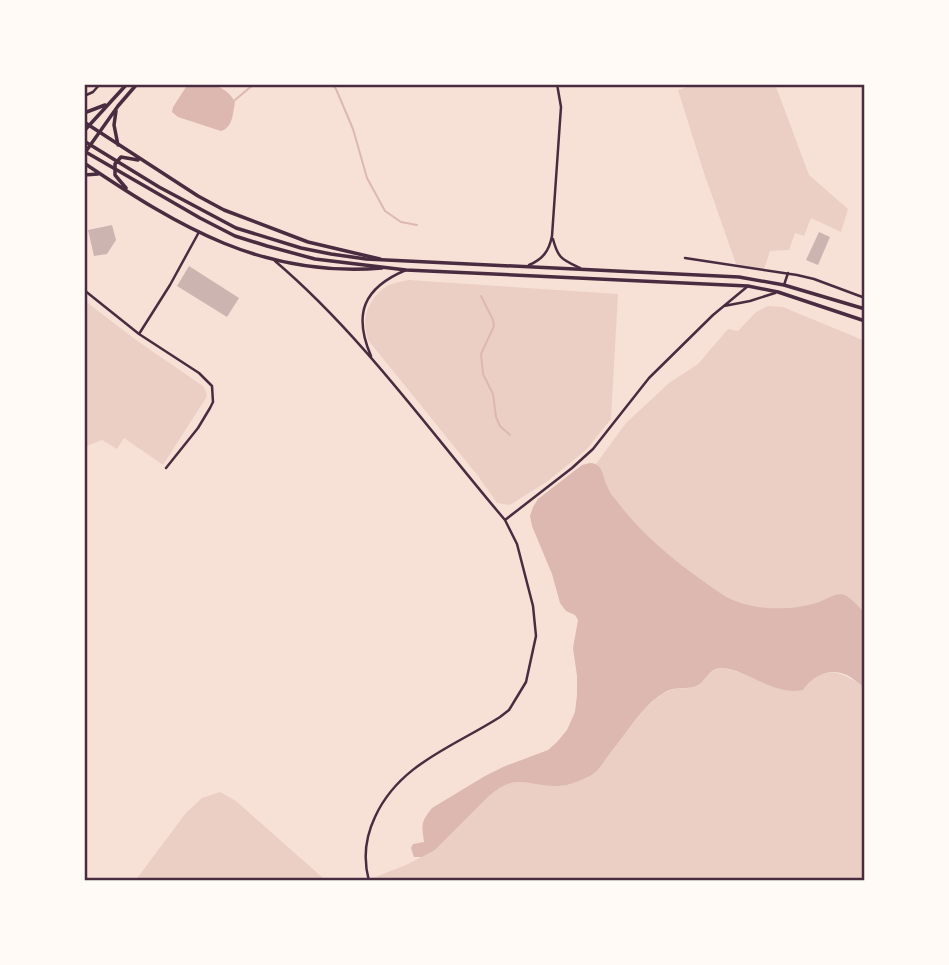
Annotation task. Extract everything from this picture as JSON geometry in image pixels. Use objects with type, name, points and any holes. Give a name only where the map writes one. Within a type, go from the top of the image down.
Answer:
[{"type":"main road","points":[[84,131],[86,124],[127,84]]},
{"type":"main road","points":[[137,84],[84,152],[200,218],[247,240],[315,259],[384,268],[748,286],[778,292],[865,321]]},
{"type":"main road","points":[[84,113],[106,105]]},
{"type":"main road","points":[[118,106],[114,125],[118,145]]},
{"type":"main road","points":[[86,124],[224,210],[308,242],[382,260]]},
{"type":"main road","points":[[84,141],[219,220],[247,232],[317,252],[382,260],[738,277],[784,285],[865,309]]},
{"type":"main road","points":[[130,192],[115,175],[115,164],[121,157],[144,161]]},
{"type":"main road","points":[[84,163],[199,232],[228,246],[275,261],[327,268],[384,268]]},
{"type":"main road","points":[[84,175],[100,174]]},
{"type":"street","points":[[84,96],[93,92],[100,84]]},
{"type":"street","points":[[526,267],[546,254],[552,236],[561,107],[557,84]]},
{"type":"street","points":[[139,334],[199,232]]},
{"type":"street","points":[[552,236],[558,255],[583,269]]},
{"type":"street","points":[[685,258],[788,273],[814,279],[865,298]]},
{"type":"street","points":[[275,261],[300,283],[372,359],[505,520],[517,544],[535,613],[536,642],[526,682],[509,710],[425,760],[404,776],[378,811],[367,841],[366,869],[369,881]]},
{"type":"street","points":[[372,359],[361,322],[364,309],[380,284],[406,270]]},
{"type":"street","points":[[784,285],[788,273]]},
{"type":"street","points":[[505,520],[593,449],[649,378],[723,306],[748,286]]},
{"type":"street","points":[[84,290],[139,334],[199,373],[212,386],[213,402],[210,408],[198,428],[166,468]]},
{"type":"street","points":[[723,306],[778,292]]},
{"type":"shaded area","points":[[188,84],[215,86],[231,96],[235,102],[228,127],[221,131],[178,117],[172,112]]},
{"type":"shaded area","points":[[697,84],[775,84],[809,175],[848,209],[841,232],[811,218],[804,236],[795,233],[789,250],[770,251],[764,269],[736,264],[678,90]]},
{"type":"shaded area","points":[[409,280],[618,294],[611,419],[587,449],[548,481],[510,505],[497,503],[368,340],[366,317],[373,300],[387,286]]},
{"type":"shaded area","points":[[84,300],[203,386],[207,394],[163,465],[124,438],[117,449],[102,440],[84,447]]},
{"type":"shaded area","points":[[768,306],[783,307],[865,341],[865,655],[702,625],[582,483],[626,423],[669,383],[698,364],[728,329],[738,331],[756,312]]},
{"type":"shaded area","points":[[590,463],[600,468],[612,495],[651,539],[692,573],[730,599],[755,606],[782,608],[819,602],[838,594],[850,598],[865,613],[865,688],[847,675],[834,672],[822,674],[803,690],[791,691],[767,685],[734,670],[716,669],[699,685],[669,690],[658,696],[590,776],[559,786],[520,782],[506,785],[489,796],[435,850],[422,857],[414,857],[411,848],[413,844],[424,842],[423,824],[432,808],[503,767],[548,750],[567,730],[575,712],[577,695],[573,648],[578,620],[560,603],[530,516],[538,499],[582,465]]},
{"type":"shaded area","points":[[722,668],[792,691],[803,690],[818,676],[833,672],[848,677],[865,688],[865,881],[365,881],[435,850],[489,796],[506,785],[520,782],[559,786],[590,776],[598,770],[655,699],[671,690],[696,686],[713,671]]},
{"type":"shaded area","points":[[220,792],[236,801],[329,881],[135,881],[186,813],[202,798]]},
{"type":"building","points":[[112,225],[116,240],[107,254],[94,256],[88,230]]},
{"type":"building","points":[[819,232],[830,237],[818,265],[806,260]]},
{"type":"building","points":[[189,266],[239,298],[227,317],[177,286]]},
{"type":"waterway","points":[[235,100],[254,84]]},
{"type":"waterway","points":[[331,84],[336,89],[353,129],[367,178],[385,211],[401,222],[417,225]]},
{"type":"waterway","points":[[481,296],[494,326],[481,354],[483,374],[493,394],[496,417],[500,426],[510,435]]}]
